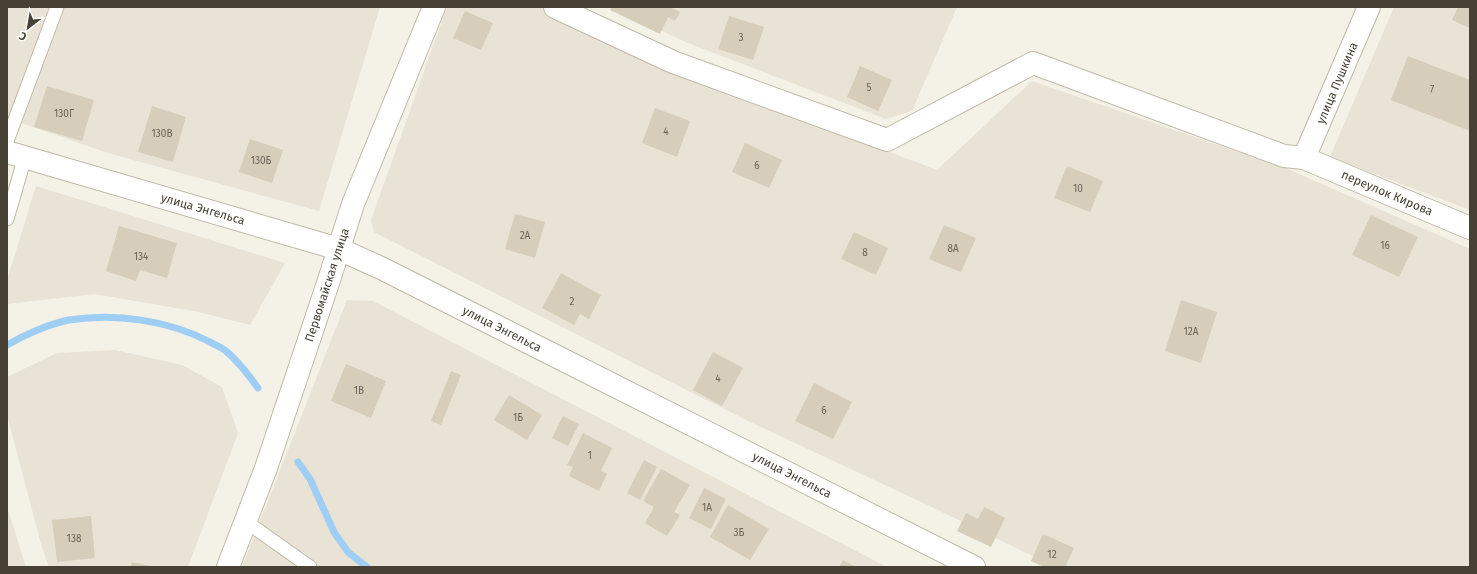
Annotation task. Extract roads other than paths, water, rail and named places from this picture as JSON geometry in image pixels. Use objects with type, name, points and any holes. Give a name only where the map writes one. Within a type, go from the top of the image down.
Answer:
[{"type":"street","name":"Первомайская улица","points":[[228,567],[268,461],[353,204],[434,7]]},
{"type":"street","name":"переулок Кирова","points":[[555,7],[673,62],[887,140],[1033,63],[1284,156],[1304,158],[1470,228]]},
{"type":"street","name":"улица Пушкина","points":[[1304,158],[1369,7]]},
{"type":"street","name":"улица Энгельса","points":[[16,155],[339,249],[381,268],[974,567]]},
{"type":"lane","points":[[7,141],[57,7]]},
{"type":"lane","points":[[7,219],[16,155]]},
{"type":"lane","points":[[245,521],[310,567]]},
{"type":"waterway","points":[[7,345],[37,330],[69,320],[105,317],[141,320],[177,328],[194,334],[222,348],[231,355],[258,388]]},
{"type":"waterway","points":[[298,462],[310,479],[334,532],[348,552],[367,567]]}]
